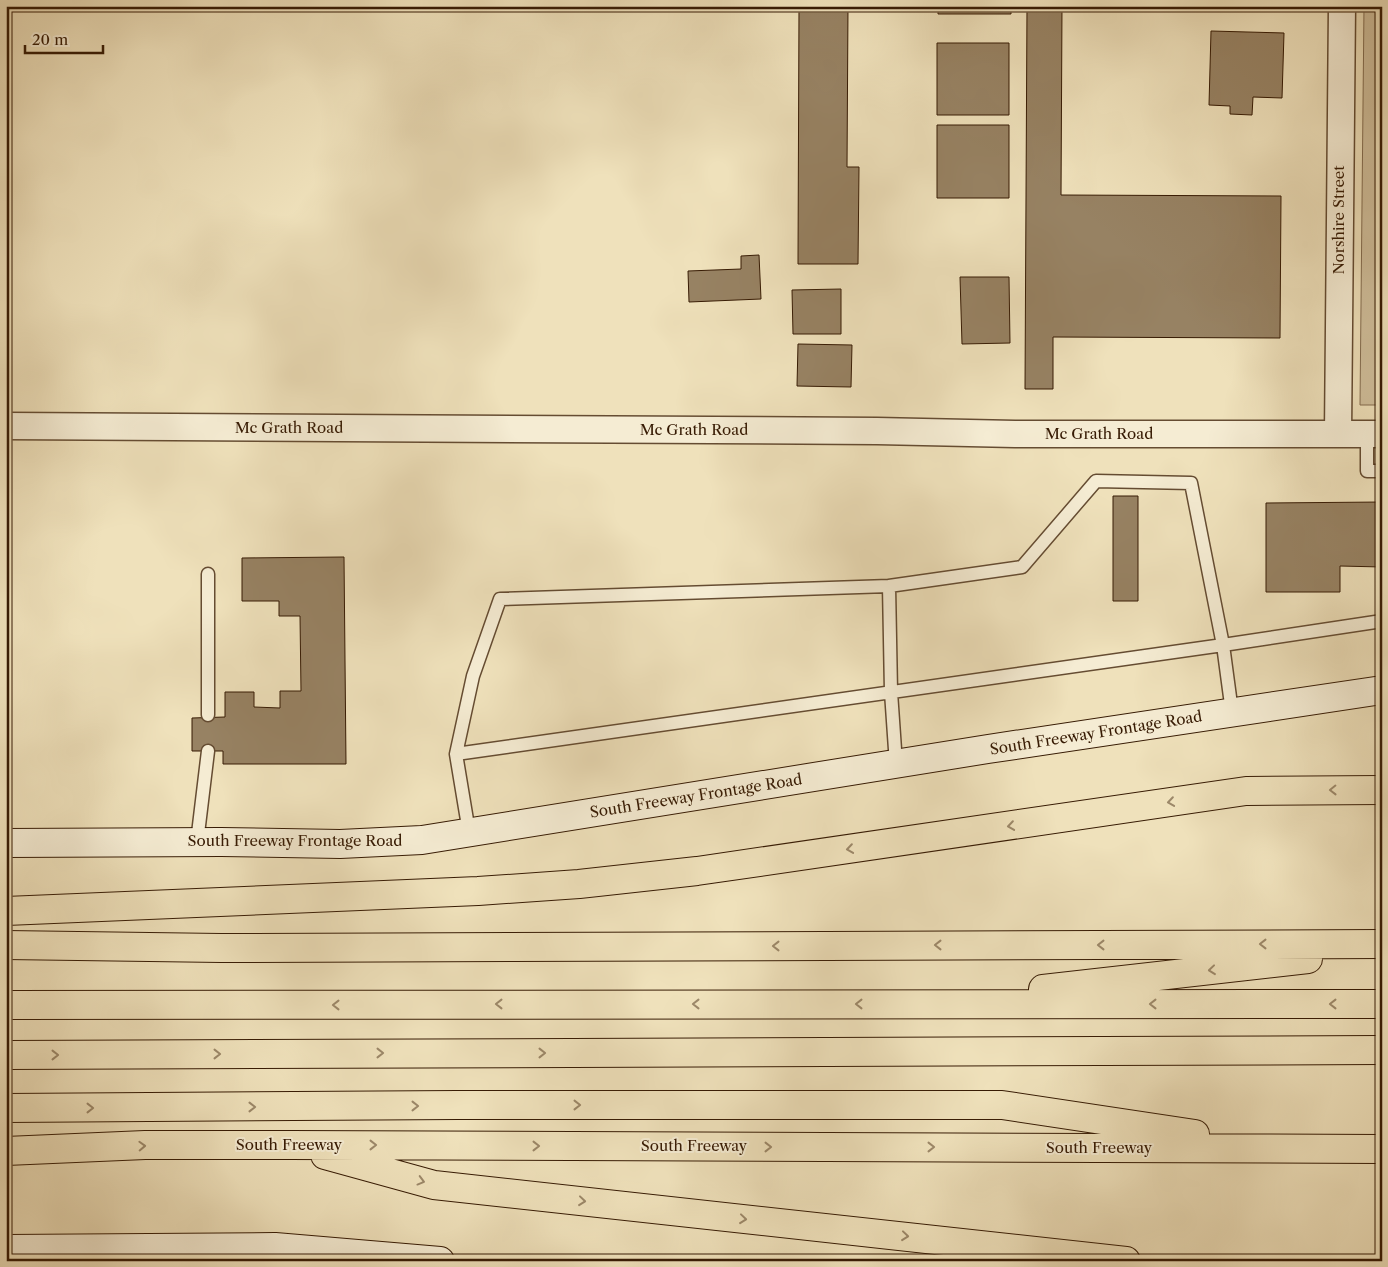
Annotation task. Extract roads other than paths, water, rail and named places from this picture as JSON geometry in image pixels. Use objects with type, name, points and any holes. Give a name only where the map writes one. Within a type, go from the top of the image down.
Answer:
[{"type":"highway","points":[[6,911],[478,891],[579,884],[697,872],[1246,791],[1382,790]]},
{"type":"highway","points":[[6,945],[231,948],[1382,944]]},
{"type":"highway","points":[[907,1004],[1382,951]]},
{"type":"highway","points":[[6,1005],[1382,1004]]},
{"type":"highway","points":[[6,1055],[1382,1050]]},
{"type":"highway","points":[[6,1108],[447,1105],[1002,1106],[1292,1148]]},
{"type":"highway","name":"South Freeway","points":[[6,1151],[145,1145],[1382,1149]]},
{"type":"highway","points":[[290,1145],[434,1184],[1126,1261]]},
{"type":"main road","name":"South Freeway Frontage Road","points":[[6,843],[197,842],[340,844],[422,840],[896,764],[1382,690]]},
{"type":"main road","points":[[6,1249],[117,1255],[275,1247],[440,1261]]},
{"type":"street","name":"Norshire Street","points":[[1338,434],[1342,6]]},
{"type":"street","name":"Mc Grath Road","points":[[6,426],[867,431],[1015,434],[1374,434]]},
{"type":"lane","points":[[1374,434],[1367,471],[1382,471]]},
{"type":"lane","points":[[468,832],[456,754],[473,676],[500,599],[889,586],[1022,567],[1096,481],[1192,483],[1223,645],[1232,712]]},
{"type":"lane","points":[[208,574],[208,715]]},
{"type":"lane","points":[[889,586],[891,692],[896,764]]},
{"type":"lane","points":[[456,754],[1382,621]]},
{"type":"lane","points":[[197,842],[208,751]]}]
